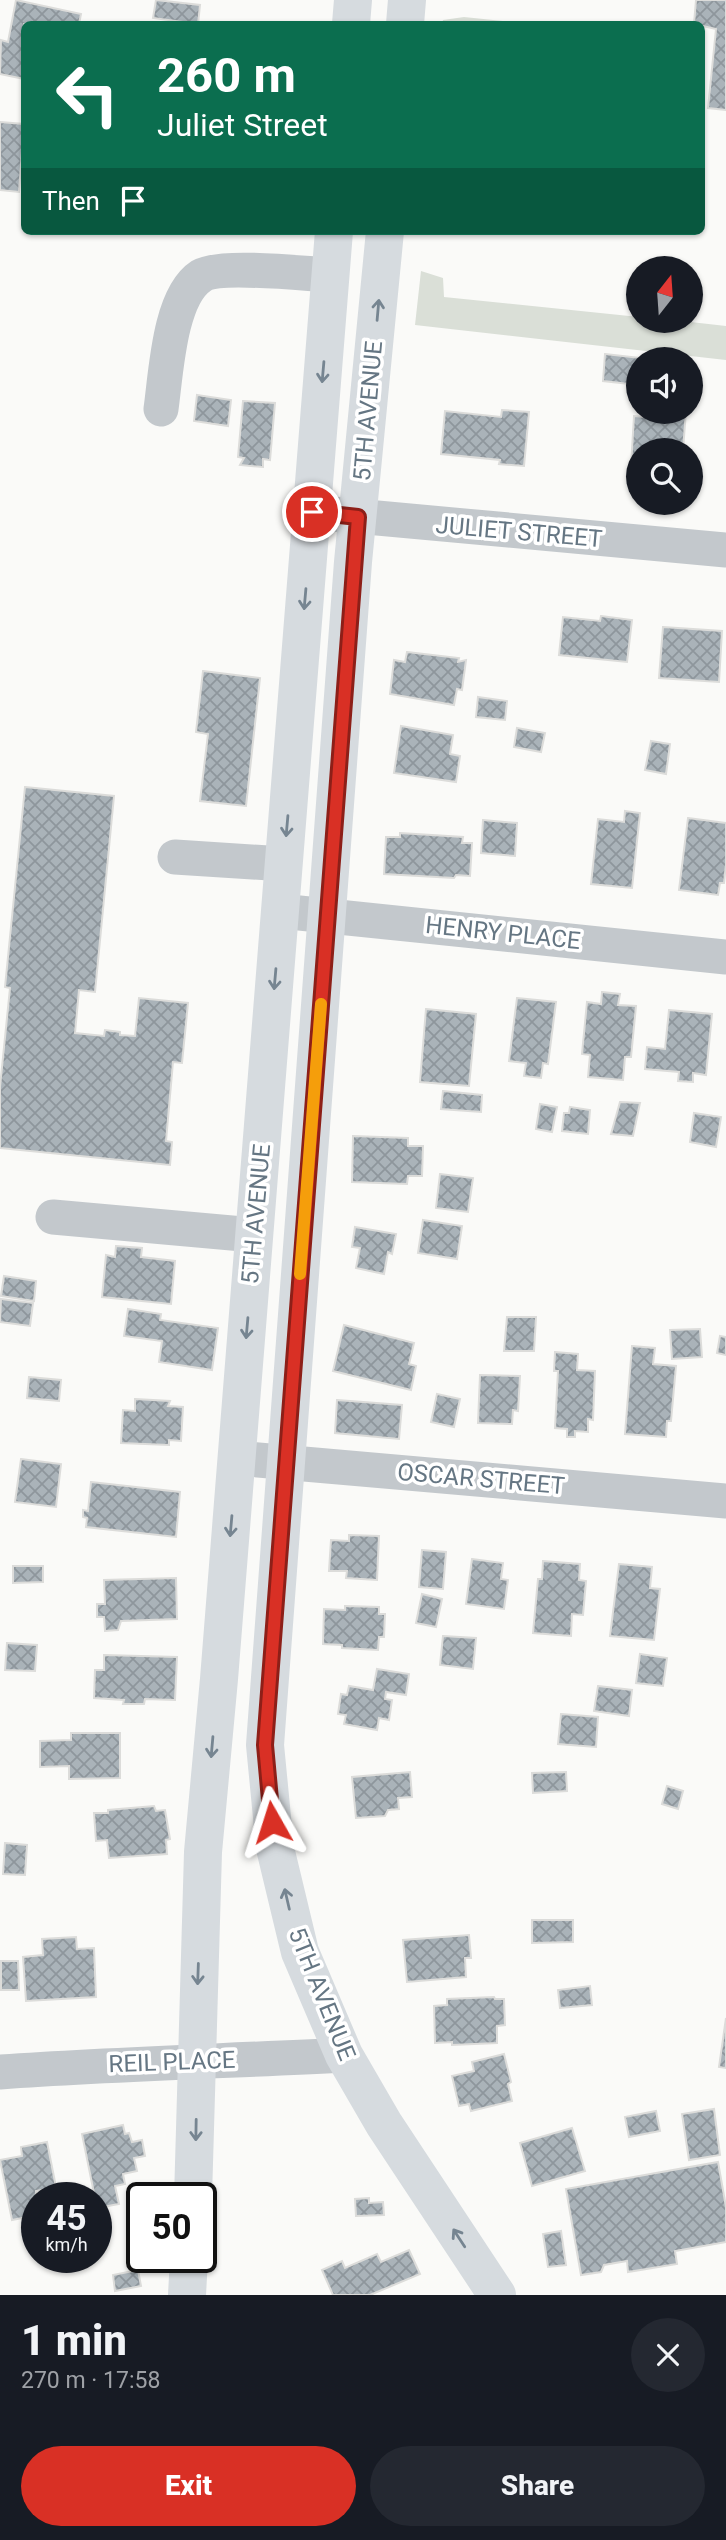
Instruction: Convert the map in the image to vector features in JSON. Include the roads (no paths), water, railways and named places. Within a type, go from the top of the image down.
[{"type":"main road","points":[[351,21],[352,0]]},
{"type":"main road","points":[[405,21],[407,0]]},
{"type":"main road","name":"5TH AVENUE","points":[[194,2182],[203,1852],[334,235]]},
{"type":"main road","name":"5TH AVENUE","points":[[385,235],[358,517],[265,1745],[275,1848],[300,1952],[344,2055],[384,2124],[497,2295]]},
{"type":"main road","points":[[187,2295],[189,2273]]},
{"type":"street","points":[[161,409],[175,319],[187,292],[202,275],[258,270],[331,275]]},
{"type":"street","name":"JULIET STREET","points":[[312,512],[726,550]]},
{"type":"street","points":[[175,858],[284,864]]},
{"type":"street","name":"HENRY PLACE","points":[[280,911],[726,957]]},
{"type":"street","points":[[53,1217],[254,1235]]},
{"type":"street","name":"OSCAR STREET","points":[[236,1458],[726,1501]]},
{"type":"street","name":"REIL PLACE","points":[[0,2072],[125,2063],[344,2055]]}]
